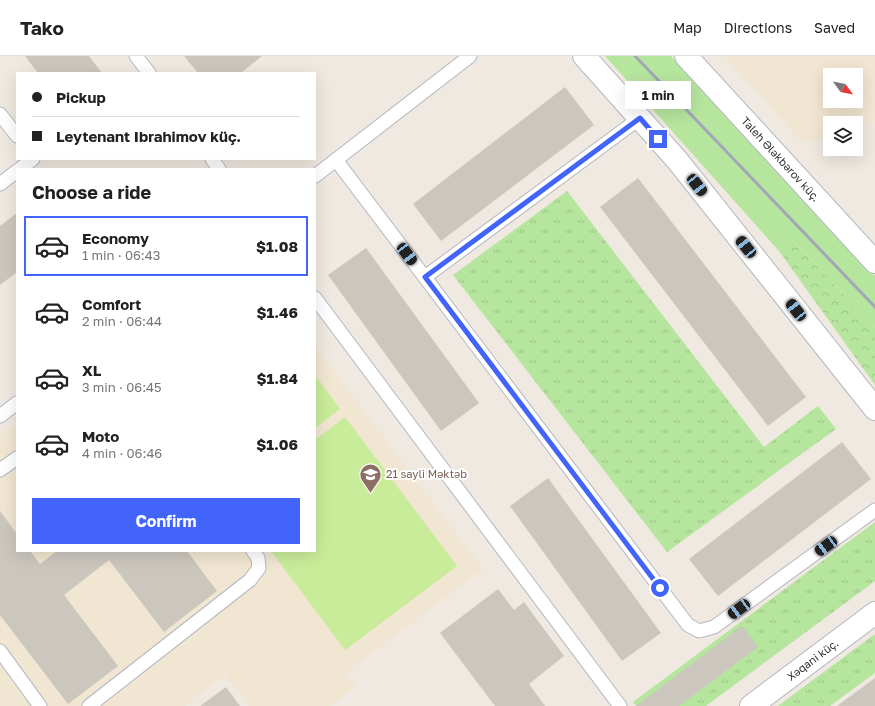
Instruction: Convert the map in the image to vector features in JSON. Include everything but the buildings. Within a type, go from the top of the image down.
[{"type":"street","points":[[584,56],[677,160],[875,409]]},
{"type":"street","name":"Taleh Ələkbərov küç.","points":[[686,56],[875,262]]},
{"type":"street","name":"Xəqani küç.","points":[[750,706],[875,614]]},
{"type":"lane","points":[[136,56],[148,72]]},
{"type":"lane","points":[[316,175],[470,56]]},
{"type":"lane","points":[[0,114],[16,135]]},
{"type":"lane","points":[[425,277],[640,118]]},
{"type":"lane","points":[[21,168],[33,160]]},
{"type":"lane","points":[[35,160],[41,168]]},
{"type":"lane","points":[[213,160],[219,168]]},
{"type":"lane","points":[[336,160],[688,625],[698,631],[714,627],[875,510]]},
{"type":"lane","points":[[0,184],[16,172]]},
{"type":"lane","points":[[316,299],[620,706]]},
{"type":"lane","points":[[0,416],[16,404]]},
{"type":"lane","points":[[0,470],[16,459]]},
{"type":"lane","points":[[89,706],[250,580],[259,568],[258,558],[254,552]]},
{"type":"lane","points":[[0,652],[40,706]]},
{"type":"shaded area","points":[[724,56],[875,56],[875,121],[863,125],[863,116],[823,116],[823,137],[803,143]]},
{"type":"shaded area","name":"21 sayli Məktəb","points":[[316,347],[483,569],[345,673],[356,687],[330,706],[249,706],[225,675],[184,706],[0,706],[0,436],[16,424],[16,552],[316,552]]},
{"type":"green space","points":[[605,56],[671,56],[875,276],[875,328],[793,240],[779,251]]},
{"type":"green space","points":[[567,191],[764,447],[818,406],[836,429],[667,552],[453,275]]},
{"type":"green space","points":[[792,239],[875,328],[875,385],[779,251]]},
{"type":"green space","points":[[316,376],[340,409],[316,427]]},
{"type":"green space","points":[[345,417],[457,566],[345,650],[272,552],[316,552],[316,439]]},
{"type":"green space","points":[[875,522],[875,581],[706,706],[636,706],[633,702]]},
{"type":"green space","points":[[875,634],[875,673],[830,706],[778,706]]},
{"type":"railway","points":[[635,56],[875,307]]},
{"type":"place","name":"21 sayli Məktəb","points":[[370,494]]},
{"type":"route","points":[[658,139],[640,118],[425,277],[660,588]]}]
